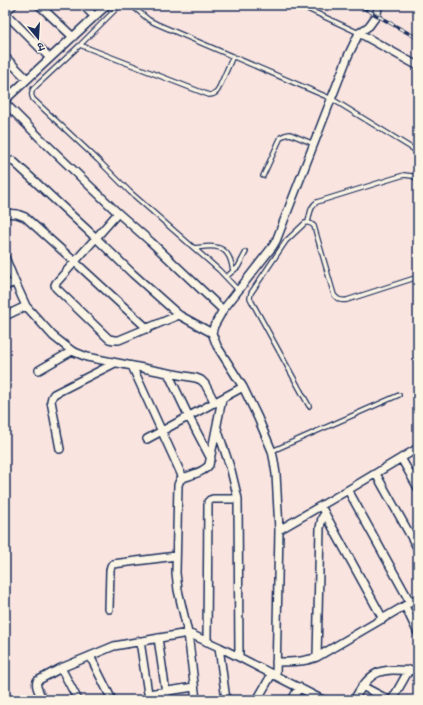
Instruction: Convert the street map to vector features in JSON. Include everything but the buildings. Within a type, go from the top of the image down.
[{"type":"street","points":[[13,5],[5,12],[50,58]]},
{"type":"street","points":[[39,5],[73,37]]},
{"type":"street","points":[[83,5],[95,16]]},
{"type":"street","points":[[107,5],[27,79],[5,102],[118,213],[223,310]]},
{"type":"street","points":[[258,700],[274,675],[276,662],[279,530],[276,474],[272,451],[258,418],[239,389],[212,333],[214,326],[223,310],[276,241],[348,56],[360,33],[369,26],[377,15],[378,5]]},
{"type":"street","points":[[360,33],[418,66]]},
{"type":"street","points":[[5,57],[27,79]]},
{"type":"street","points":[[13,162],[179,315],[212,333]]},
{"type":"street","points":[[6,213],[17,214],[25,217],[148,329]]},
{"type":"street","points":[[118,213],[56,283],[56,288],[109,339],[119,340],[179,315]]},
{"type":"street","points":[[5,259],[26,306],[53,336],[72,351],[87,357],[196,378],[205,384],[215,403]]},
{"type":"street","points":[[5,286],[15,282]]},
{"type":"street","points":[[5,316],[26,306]]},
{"type":"street","points":[[39,370],[72,351]]},
{"type":"street","points":[[60,449],[51,401],[52,396],[74,383],[115,363]]},
{"type":"street","points":[[132,366],[182,478]]},
{"type":"street","points":[[168,373],[211,459]]},
{"type":"street","points":[[147,439],[239,389]]},
{"type":"street","points":[[196,700],[188,633],[176,581],[178,485],[182,478],[207,468],[209,465],[222,399]]},
{"type":"street","points":[[217,428],[231,470],[238,499],[239,657]]},
{"type":"street","points":[[279,530],[323,510],[348,490],[418,448]]},
{"type":"street","points":[[401,458],[418,488]]},
{"type":"street","points":[[376,474],[418,549]]},
{"type":"street","points":[[348,490],[408,604],[418,633]]},
{"type":"street","points":[[207,642],[208,502],[214,498],[238,499]]},
{"type":"street","points":[[323,510],[383,619]]},
{"type":"street","points":[[317,657],[320,528],[323,510]]},
{"type":"street","points":[[109,609],[110,566],[113,564],[176,556]]},
{"type":"street","points":[[276,662],[303,661],[317,657],[418,598]]},
{"type":"street","points":[[43,700],[36,686],[37,681],[61,668],[114,646],[188,633],[219,647],[323,700]]},
{"type":"street","points":[[158,638],[167,700]]},
{"type":"street","points":[[140,641],[149,697],[166,691],[194,687]]},
{"type":"street","points":[[219,647],[226,700]]},
{"type":"street","points":[[90,656],[112,700]]},
{"type":"street","points":[[61,668],[78,700]]},
{"type":"street","points":[[354,700],[362,686],[378,672],[392,669],[418,671]]},
{"type":"street","points":[[392,700],[408,670]]},
{"type":"street","points":[[362,686],[389,700]]},
{"type":"street","points":[[292,700],[299,687]]},
{"type":"street","points":[[5,696],[6,700]]},
{"type":"lane","points":[[121,5],[33,89],[31,94],[33,99],[130,192],[226,277],[239,291]]},
{"type":"lane","points":[[131,5],[149,20],[332,98],[418,152]]},
{"type":"lane","points":[[299,5],[360,33]]},
{"type":"lane","points":[[80,45],[208,95],[212,95],[218,90],[233,56]]},
{"type":"lane","points":[[264,176],[281,138],[285,134],[290,134],[314,144]]},
{"type":"lane","points":[[309,406],[252,302],[250,298],[251,293],[286,241],[305,223],[308,222],[313,205],[317,202],[404,175],[412,176],[418,179]]},
{"type":"lane","points":[[308,222],[314,226],[334,295],[337,299],[341,301],[347,300],[418,277]]},
{"type":"lane","points":[[194,248],[211,246],[223,250],[230,258],[233,271]]},
{"type":"lane","points":[[226,277],[240,264],[246,252]]},
{"type":"lane","points":[[272,451],[399,395]]},
{"type":"railway","points":[[357,5],[418,38]]}]
